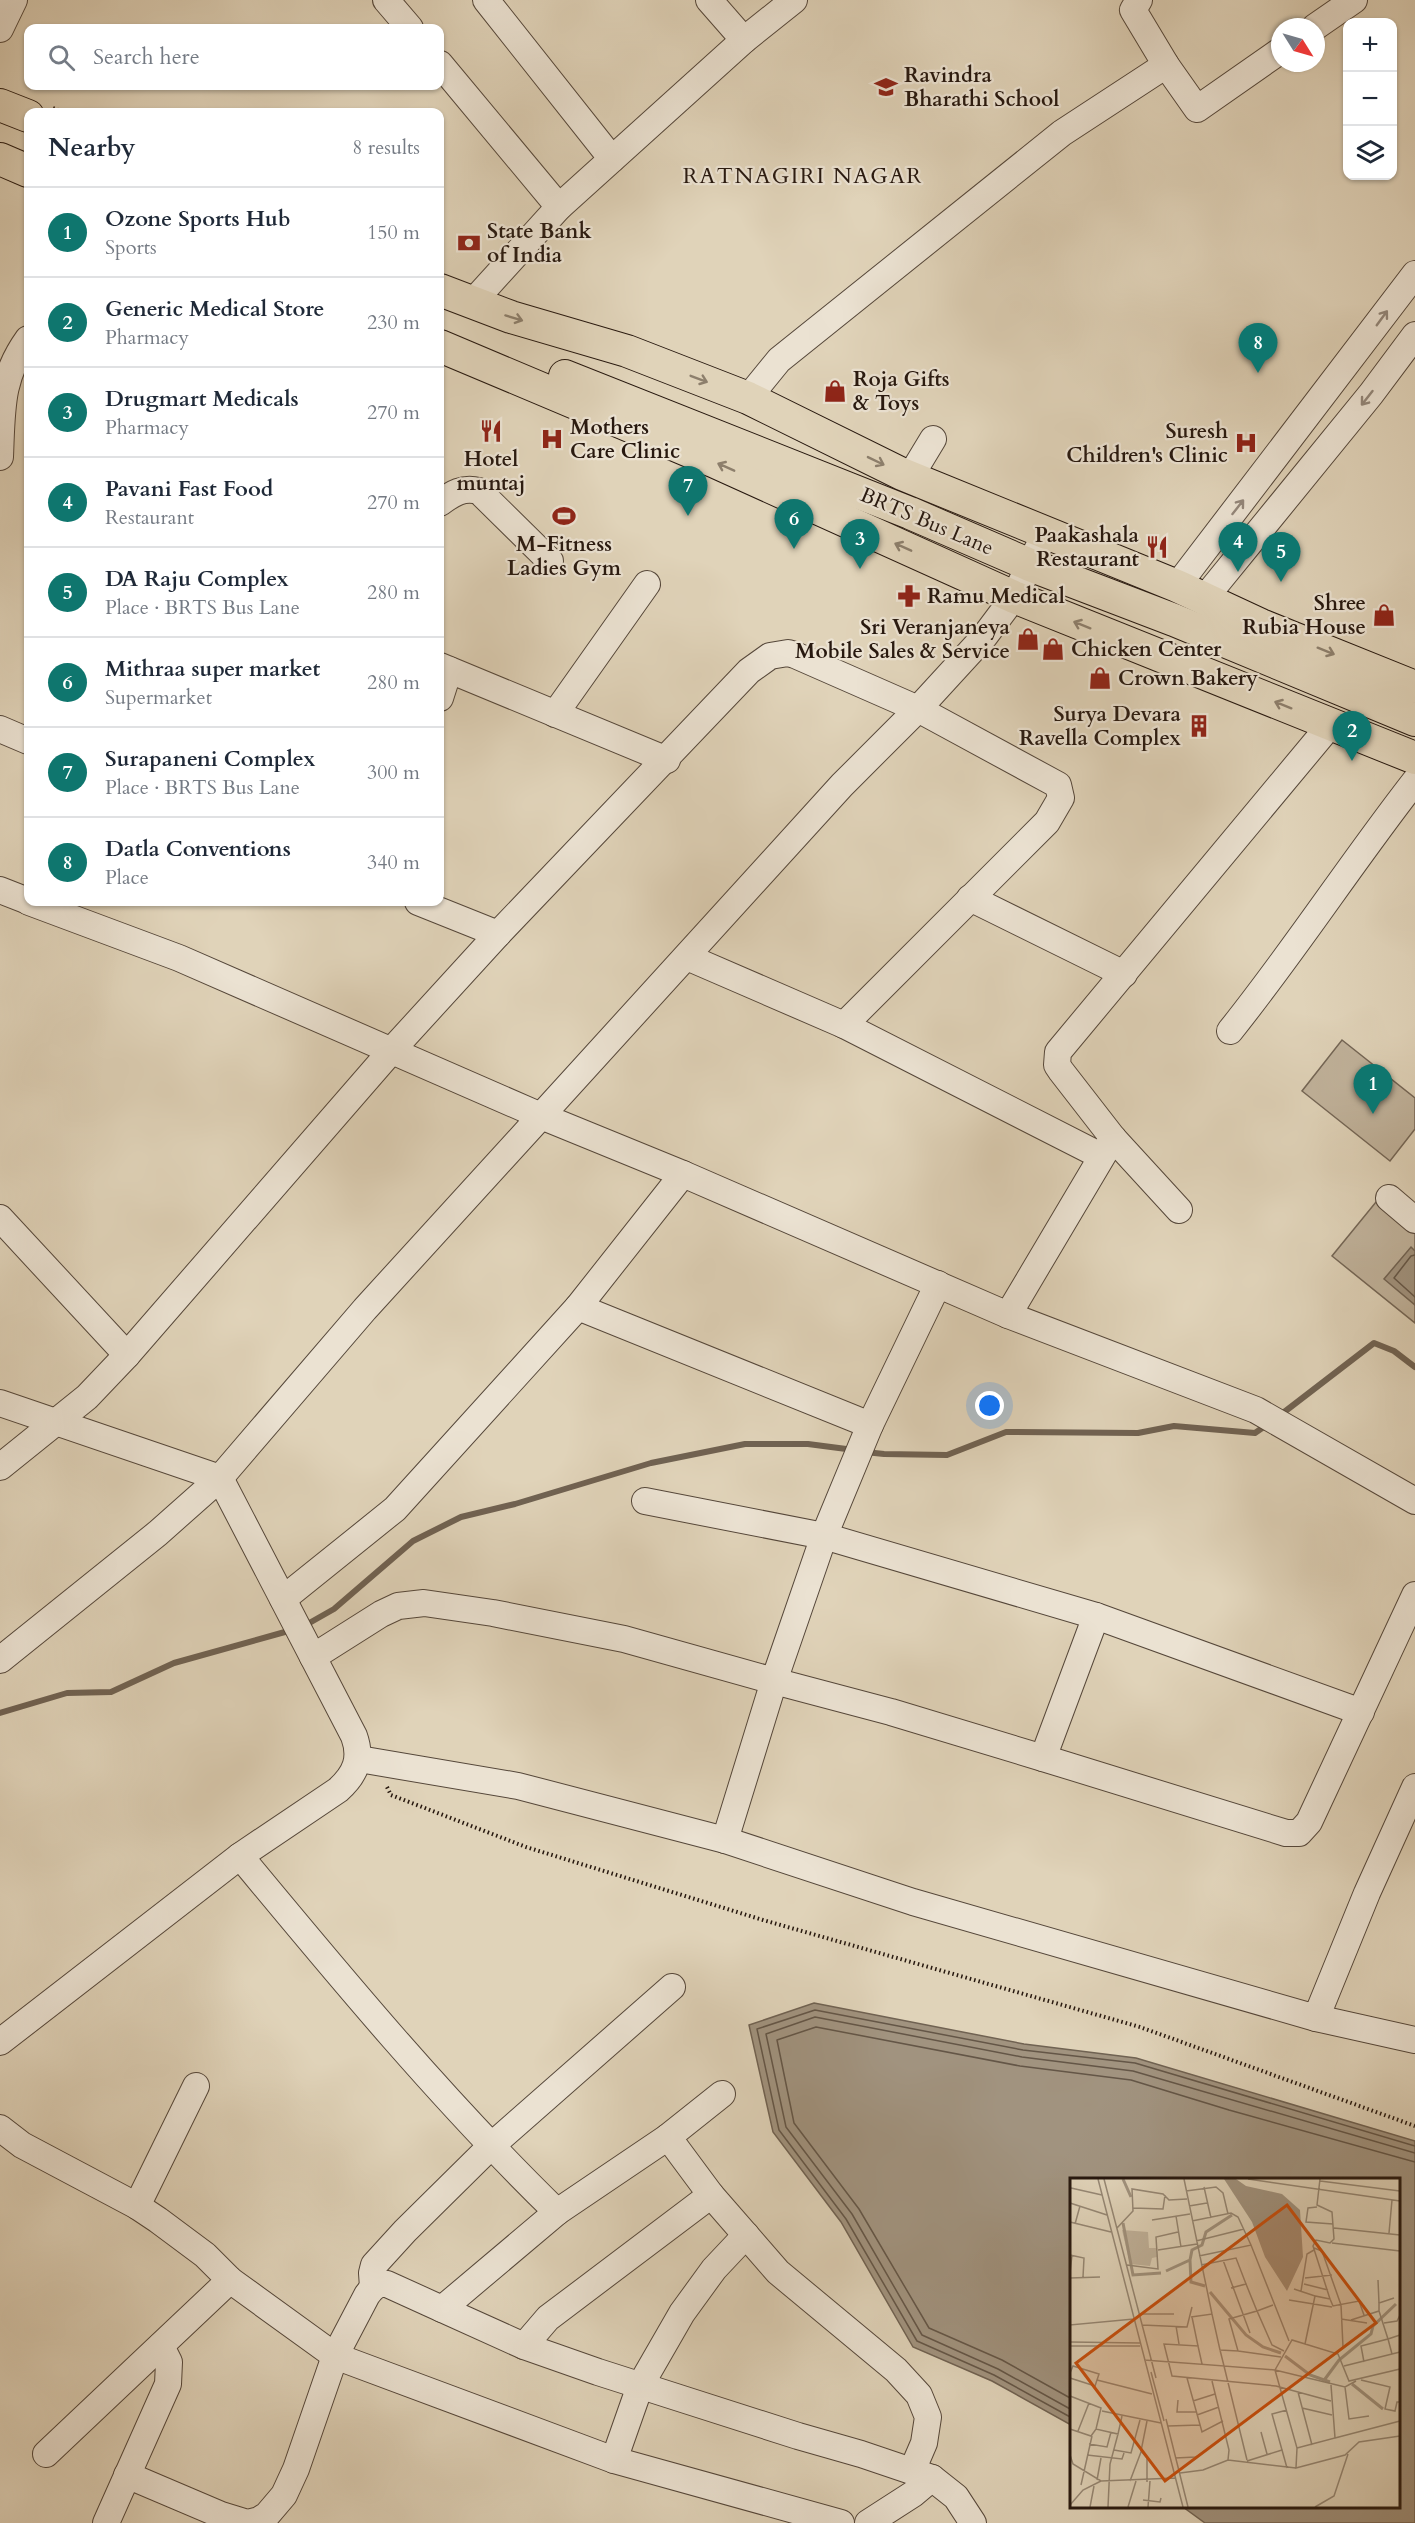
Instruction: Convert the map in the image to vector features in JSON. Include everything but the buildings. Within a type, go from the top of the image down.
[{"type":"main road","points":[[0,105],[24,114]]},
{"type":"main road","points":[[0,135],[24,146]]},
{"type":"main road","points":[[0,159],[24,169]]},
{"type":"main road","points":[[444,292],[471,304],[627,351],[748,398],[910,477],[1191,593],[1261,625],[1415,687]]},
{"type":"main road","name":"BRTS Bus Lane","points":[[444,326],[910,513],[1030,565],[1174,620],[1415,720]]},
{"type":"main road","points":[[444,348],[713,461],[1014,597],[1415,758]]},
{"type":"street","points":[[0,29],[14,0]]},
{"type":"street","points":[[386,0],[407,24]]},
{"type":"street","points":[[486,0],[612,159]]},
{"type":"street","points":[[710,0],[744,40]]},
{"type":"street","points":[[471,304],[559,207],[744,40],[794,0]]},
{"type":"street","points":[[1139,0],[1133,10],[1166,65],[1197,109],[1271,57]]},
{"type":"street","points":[[1325,20],[1354,0]]},
{"type":"street","points":[[748,398],[779,360],[1062,133],[1166,65]]},
{"type":"street","points":[[444,69],[559,207]]},
{"type":"street","points":[[1191,593],[1363,344],[1415,274]]},
{"type":"street","points":[[1191,593],[1393,365],[1415,335]]},
{"type":"street","points":[[1363,344],[1393,365]]},
{"type":"street","points":[[0,457],[2,396],[15,357],[24,345]]},
{"type":"street","points":[[910,477],[933,439]]},
{"type":"street","points":[[444,500],[458,490],[469,488],[479,491],[550,561]]},
{"type":"street","points":[[0,1660],[158,1533],[220,1478],[365,1309],[842,785],[918,709],[984,637],[1014,597],[1045,534]]},
{"type":"street","points":[[555,714],[647,584]]},
{"type":"street","points":[[0,1467],[87,1397],[127,1355],[392,1050],[498,934],[667,760],[749,671],[778,653],[788,653],[813,661],[918,709],[1050,779],[1058,785],[1060,791],[1061,798],[1047,822],[844,1024]]},
{"type":"street","points":[[444,668],[667,760]]},
{"type":"street","points":[[1107,1147],[1060,1071],[1056,1059],[1064,1044],[1331,724]]},
{"type":"street","points":[[0,729],[24,739]]},
{"type":"street","points":[[1230,1031],[1327,903],[1364,847],[1415,781]]},
{"type":"street","points":[[0,890],[24,899]]},
{"type":"street","points":[[970,898],[1124,974]]},
{"type":"street","points":[[42,906],[179,958],[541,1116],[683,1174],[1008,1315],[1260,1413],[1415,1501]]},
{"type":"street","points":[[428,906],[498,934]]},
{"type":"street","points":[[687,957],[844,1024],[1107,1147],[1179,1210]]},
{"type":"street","points":[[1008,1315],[1107,1147]]},
{"type":"street","points":[[285,1603],[395,1509],[578,1307],[683,1174]]},
{"type":"street","points":[[1389,1198],[1415,1220]]},
{"type":"street","points":[[0,1218],[127,1355]]},
{"type":"street","points":[[725,1840],[774,1681],[824,1536],[868,1431],[938,1284]]},
{"type":"street","points":[[578,1307],[868,1431]]},
{"type":"street","points":[[0,1403],[220,1478],[365,1760]]},
{"type":"street","points":[[645,1501],[824,1536],[1096,1616],[1360,1712]]},
{"type":"street","points":[[310,1650],[398,1606],[424,1603],[493,1613],[624,1639],[891,1712],[1294,1834],[1303,1830],[1309,1822],[1415,1595]]},
{"type":"street","points":[[1043,1758],[1096,1616]]},
{"type":"street","points":[[365,1760],[518,1786],[725,1840],[924,1905],[1316,2018],[1415,2040]]},
{"type":"street","points":[[0,2042],[240,1856],[338,1790],[365,1760]]},
{"type":"street","points":[[1316,2018],[1367,1893],[1415,1787]]},
{"type":"street","points":[[240,1856],[490,2147],[557,2212]]},
{"type":"street","points":[[373,2287],[372,2273],[380,2258],[490,2147],[672,1987]]},
{"type":"street","points":[[137,2206],[196,2086]]},
{"type":"street","points":[[442,2309],[557,2212],[668,2137],[723,2094]]},
{"type":"street","points":[[0,2128],[22,2145],[137,2206],[176,2232],[230,2280],[335,2356],[498,2419],[614,2460],[842,2523]]},
{"type":"street","points":[[668,2137],[711,2195],[778,2272],[896,2370],[918,2395],[928,2417],[922,2475],[913,2494],[868,2523]]},
{"type":"street","points":[[524,2346],[548,2318],[711,2195]]},
{"type":"street","points":[[614,2460],[640,2386],[682,2313],[714,2270],[746,2235]]},
{"type":"street","points":[[46,2454],[230,2280]]},
{"type":"street","points":[[127,2475],[221,2515],[247,2523],[259,2520],[276,2506],[296,2469],[335,2356],[367,2295],[373,2287],[380,2284],[395,2286],[524,2346],[640,2386],[922,2475],[956,2497],[973,2523]]},
{"type":"street","points":[[106,2523],[168,2384],[169,2362],[161,2346]]},
{"type":"path","points":[[365,1760],[391,1795],[526,1847],[763,1920],[1140,2027],[1415,2126]]},
{"type":"shaded area","points":[[1342,1040],[1415,1098],[1415,1129],[1390,1161],[1302,1091]]},
{"type":"shaded area","points":[[1376,1202],[1415,1234],[1415,1323],[1332,1256]]},
{"type":"water","points":[[1411,1247],[1415,1251],[1415,1305],[1384,1279]]},
{"type":"water","points":[[814,2003],[1024,2044],[1136,2058],[1415,2141],[1415,2523],[1205,2523],[1184,2508],[1400,2508],[1400,2178],[1070,2178],[1070,2424],[992,2381],[913,2347],[841,2222],[773,2132],[749,2025]]},
{"type":"waterway","points":[[1279,1416],[1374,1343],[1394,1351],[1415,1367]]},
{"type":"waterway","points":[[865,1452],[947,1455],[1006,1432],[1138,1433],[1174,1426],[1255,1433],[1268,1424]]},
{"type":"waterway","points":[[304,1626],[334,1609],[413,1541],[461,1517],[515,1504],[651,1463],[745,1444],[808,1444],[854,1450]]},
{"type":"waterway","points":[[0,1713],[67,1693],[111,1692],[174,1663],[292,1630]]},
{"type":"place","name":"Ravindra Bharathi School","points":[[886,87]]},
{"type":"place","name":"State Bank of India","points":[[469,243]]},
{"type":"place","name":"Datla Conventions","points":[[1258,373]]},
{"type":"place","name":"Roja Gifts & Toys","points":[[835,391]]},
{"type":"place","name":"Hotel muntaj","points":[[491,431]]},
{"type":"place","name":"Mothers Care Clinic","points":[[552,439]]},
{"type":"place","name":"Suresh Children's Clinic","points":[[1246,443]]},
{"type":"place","name":"M-Fitness Ladies Gym","points":[[564,516]]},
{"type":"place","name":"Surapaneni Complex","points":[[688,516]]},
{"type":"place","name":"Paakashala Restaurant","points":[[1157,547]]},
{"type":"place","name":"Mithraa super market","points":[[794,549]]},
{"type":"place","name":"Drugmart Medicals","points":[[860,569]]},
{"type":"place","name":"Pavani Fast Food","points":[[1238,572]]},
{"type":"place","name":"DA Raju Complex","points":[[1281,582]]},
{"type":"place","name":"Ramu Medical","points":[[909,596]]},
{"type":"place","name":"Shree Rubia House","points":[[1384,615]]},
{"type":"place","name":"Sri Veranjaneya Mobile Sales & Service","points":[[1028,639]]},
{"type":"place","name":"Chicken Center","points":[[1053,649]]},
{"type":"place","name":"Crown Bakery","points":[[1100,678]]},
{"type":"place","name":"Surya Devara Ravella Complex","points":[[1199,726]]},
{"type":"place","name":"Generic Medical Store","points":[[1352,761]]},
{"type":"place","name":"Ozone Sports Hub","points":[[1373,1114]]},
{"type":"district","name":"RATNAGIRI NAGAR","points":[[803,175]]}]
